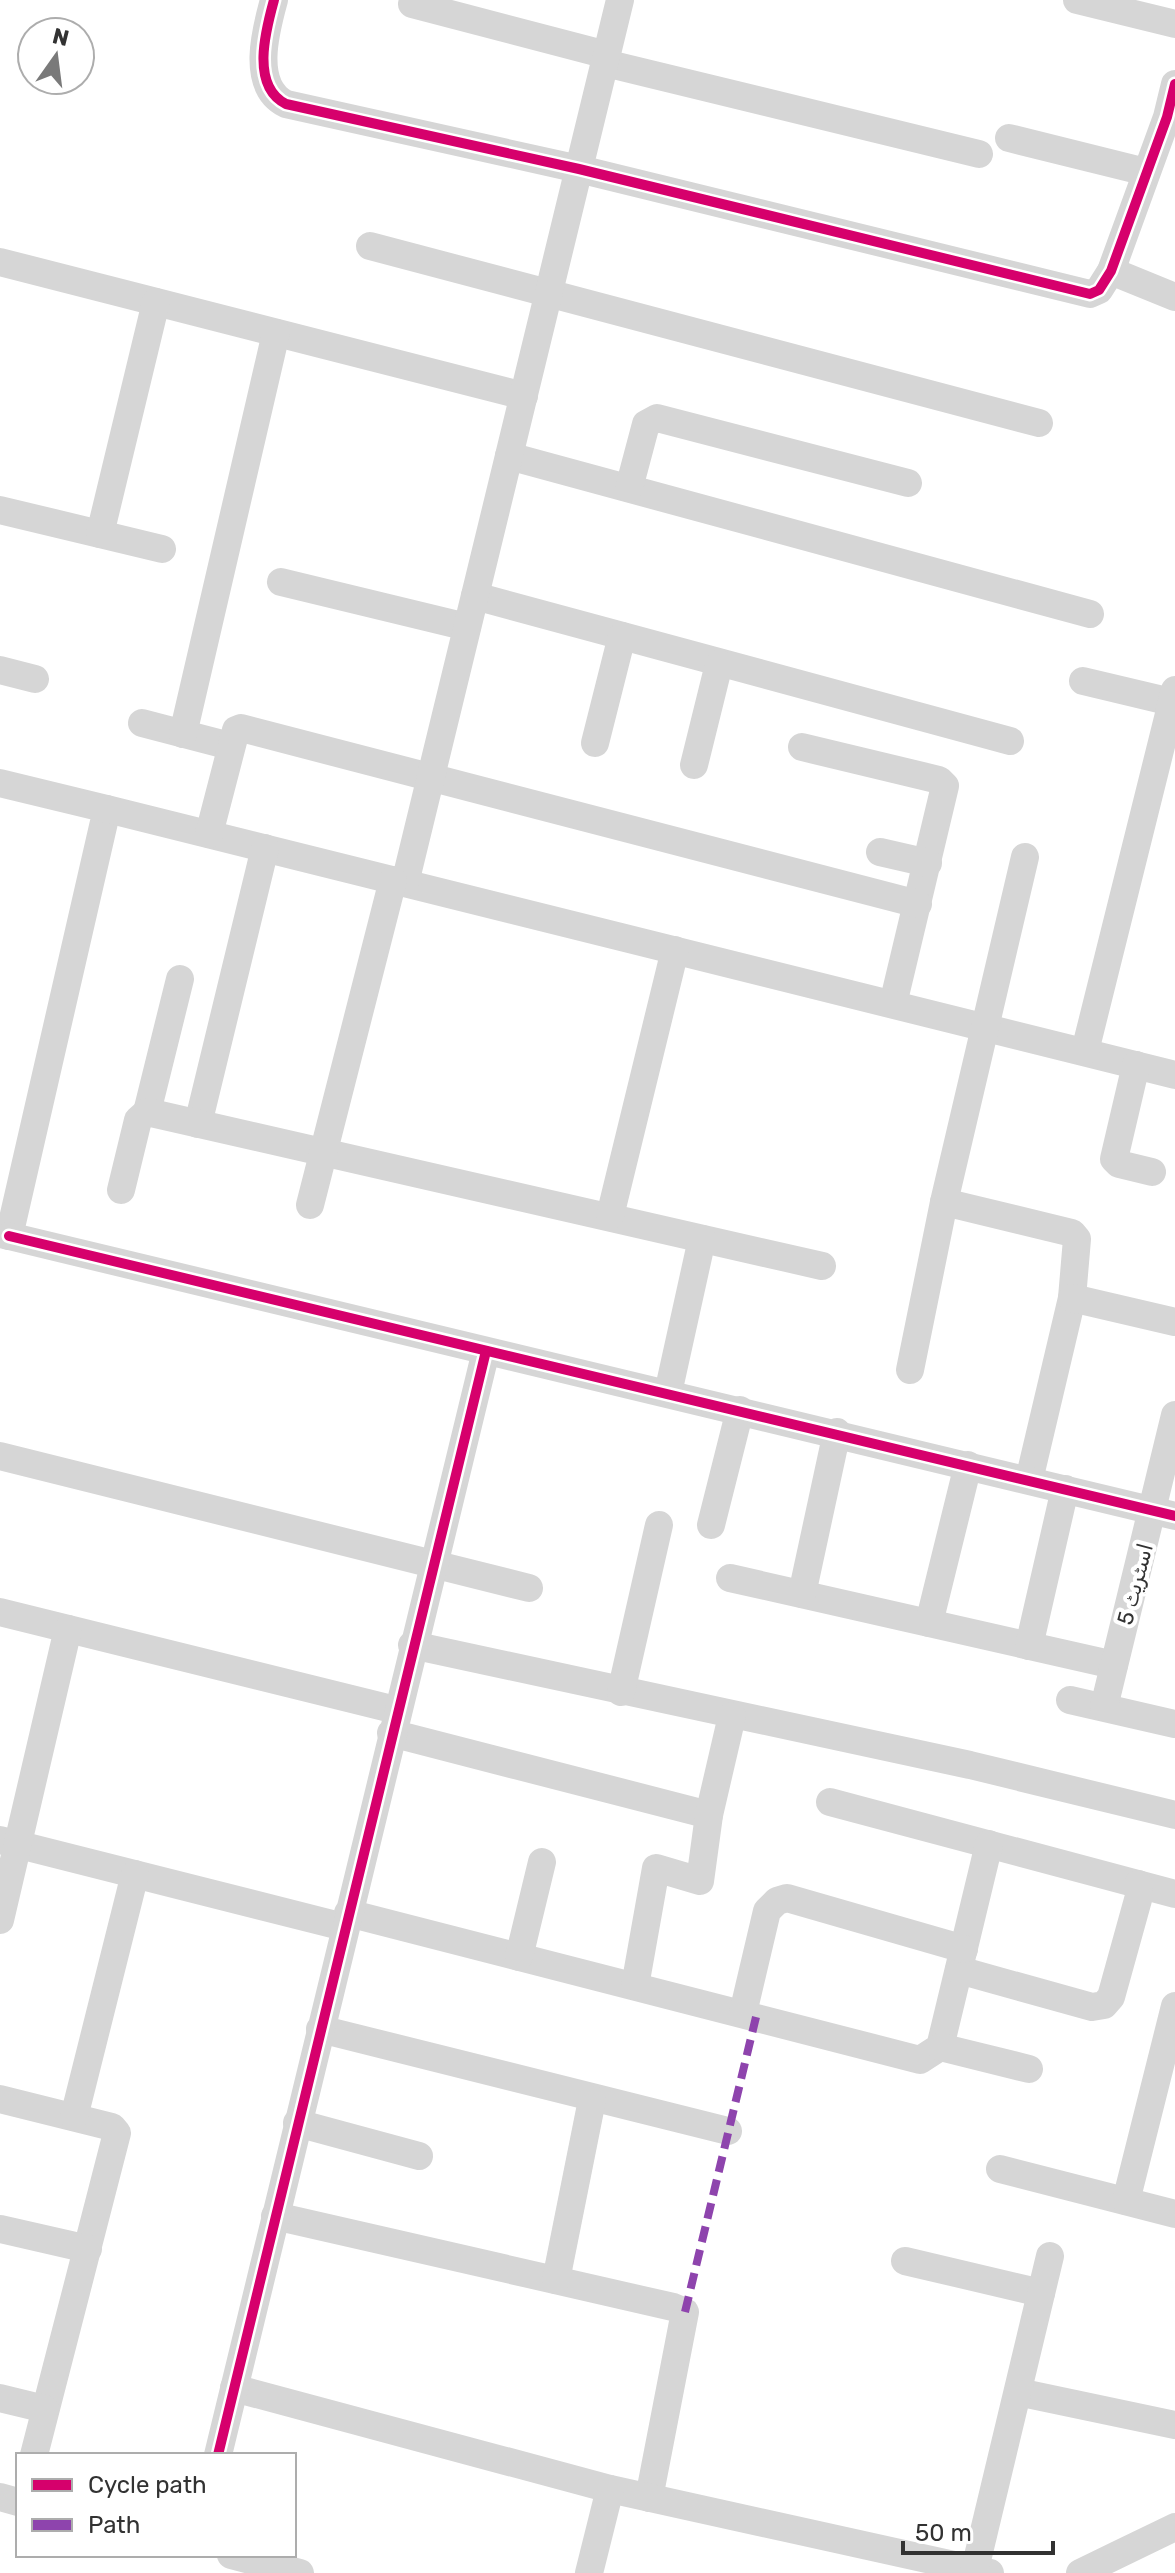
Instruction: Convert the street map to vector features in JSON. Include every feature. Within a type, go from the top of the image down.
[{"type":"street","points":[[274,0],[262,57],[281,101],[579,169],[1090,294],[1099,290],[1111,271],[1175,84]]},
{"type":"street","points":[[310,1205],[431,775],[620,0]]},
{"type":"street","points":[[1077,0],[1175,24]]},
{"type":"street","points":[[412,4],[606,59],[979,154]]},
{"type":"street","points":[[1009,138],[1146,172]]},
{"type":"street","points":[[370,246],[1039,423]]},
{"type":"street","points":[[0,262],[524,396]]},
{"type":"street","points":[[1111,271],[1175,297]]},
{"type":"street","points":[[100,534],[156,302]]},
{"type":"street","points":[[183,734],[276,333]]},
{"type":"street","points":[[629,488],[646,424],[657,418],[908,483]]},
{"type":"street","points":[[509,456],[1090,614]]},
{"type":"street","points":[[0,510],[162,549]]},
{"type":"street","points":[[281,582],[467,627]]},
{"type":"street","points":[[475,596],[1010,741]]},
{"type":"street","points":[[595,743],[622,636]]},
{"type":"street","points":[[694,765],[719,664]]},
{"type":"street","points":[[0,670],[35,679]]},
{"type":"street","points":[[1083,681],[1174,698],[1085,1051]]},
{"type":"street","points":[[142,723],[230,746]]},
{"type":"street","points":[[209,834],[230,746],[236,730],[241,728],[918,904]]},
{"type":"street","points":[[802,747],[939,780],[945,794],[893,1004]]},
{"type":"street","points":[[0,783],[1175,1075]]},
{"type":"street","points":[[107,809],[4,1235],[837,1432],[1164,1513]]},
{"type":"street","points":[[198,1124],[265,848]]},
{"type":"street","points":[[880,852],[928,863]]},
{"type":"street","points":[[910,1370],[944,1202],[1025,857]]},
{"type":"street","points":[[610,1216],[675,950]]},
{"type":"street","points":[[121,1190],[138,1120],[147,1112],[180,979]]},
{"type":"street","points":[[1136,1065],[1114,1159],[1119,1164],[1152,1172]]},
{"type":"street","points":[[147,1112],[822,1266]]},
{"type":"street","points":[[944,1202],[1072,1233],[1079,1250],[1072,1298],[1029,1480]]},
{"type":"street","points":[[668,1393],[702,1239]]},
{"type":"street","points":[[1072,1298],[1175,1322]]},
{"type":"street","points":[[218,2453],[412,1645],[486,1351]]},
{"type":"street","points":[[711,1525],[740,1410]]},
{"type":"street","name":"اسٹریٹ 5","points":[[1104,1707],[1114,1665],[1164,1513],[1175,1415]]},
{"type":"street","points":[[802,1594],[837,1432]]},
{"type":"street","points":[[0,1456],[529,1588]]},
{"type":"street","points":[[929,1623],[968,1465]]},
{"type":"street","points":[[1029,1646],[1065,1489]]},
{"type":"street","points":[[621,1692],[659,1525]]},
{"type":"street","points":[[730,1578],[1114,1665]]},
{"type":"street","points":[[0,1612],[394,1722],[709,1815]]},
{"type":"street","points":[[0,1920],[9,1842],[68,1629]]},
{"type":"street","points":[[412,1645],[970,1765],[1175,1815]]},
{"type":"street","points":[[1070,1700],[1175,1724]]},
{"type":"street","points":[[635,1986],[656,1868],[700,1881],[709,1815],[732,1716]]},
{"type":"street","points":[[830,1802],[1134,1880],[1138,1884],[1175,1894]]},
{"type":"street","points":[[9,1842],[135,1874],[519,1957],[920,2060],[940,2047],[989,1844]]},
{"type":"street","points":[[519,1957],[542,1862]]},
{"type":"street","points":[[74,2117],[135,1874]]},
{"type":"street","points":[[743,2013],[767,1911],[777,1901],[787,1898],[1092,2007],[1104,2005],[1111,1997],[1139,1896],[1138,1884]]},
{"type":"street","points":[[1126,2201],[1175,2006]]},
{"type":"street","points":[[320,2029],[592,2100],[728,2131]]},
{"type":"street","points":[[940,2047],[1029,2069]]},
{"type":"street","points":[[0,2099],[112,2127],[117,2133],[34,2453]]},
{"type":"street","points":[[556,2280],[592,2100]]},
{"type":"street","points":[[297,2123],[419,2156]]},
{"type":"street","points":[[1000,2169],[1175,2214]]},
{"type":"street","points":[[275,2216],[685,2312],[649,2498]]},
{"type":"street","points":[[0,2229],[88,2249]]},
{"type":"street","points":[[234,2388],[610,2489],[979,2572],[1050,2256]]},
{"type":"street","points":[[905,2261],[1041,2293]]},
{"type":"street","points":[[1018,2392],[1175,2425]]},
{"type":"street","points":[[0,2398],[45,2409]]},
{"type":"street","points":[[589,2573],[610,2489]]},
{"type":"street","points":[[1080,2573],[1175,2527]]},
{"type":"street","points":[[239,2557],[300,2573]]},
{"type":"marked path","points":[[685,2312],[756,2017]]},
{"type":"cycle path","points":[[274,0],[267,26],[264,71],[275,96],[286,104],[579,169],[1090,294],[1099,290],[1111,271],[1167,117],[1175,84]]},
{"type":"cycle path","points":[[9,1236],[1175,1516]]},
{"type":"cycle path","points":[[218,2453],[486,1351]]}]
